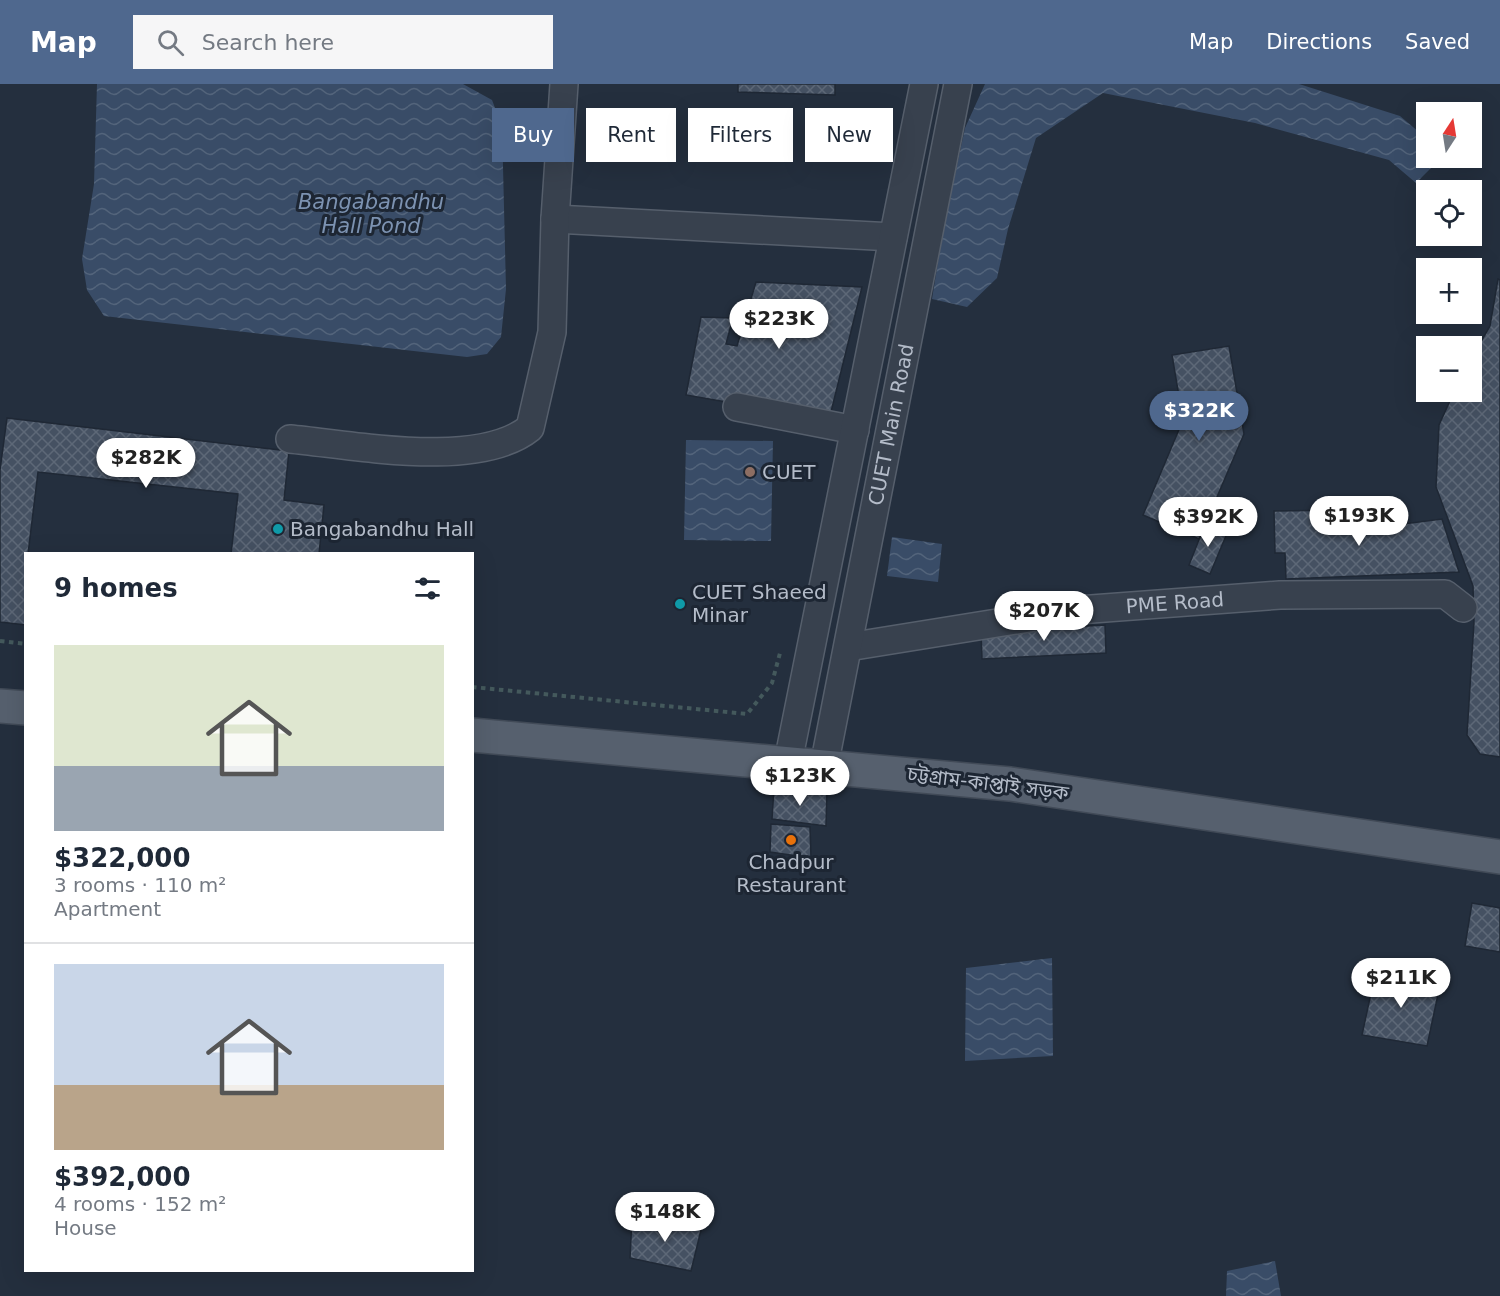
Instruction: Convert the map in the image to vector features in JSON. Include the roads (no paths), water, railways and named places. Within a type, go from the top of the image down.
[{"type":"main road","points":[[0,706],[24,708]]},
{"type":"main road","name":"চট্টগ্রাম-কাপ্তাই সড়ক","points":[[474,735],[1010,784],[1500,856]]},
{"type":"lane","points":[[290,439],[423,451],[484,449],[518,438],[530,428],[552,332],[555,229],[564,84]]},
{"type":"lane","name":"CUET Main Road","points":[[788,762],[924,84]]},
{"type":"lane","name":"CUET Main Road","points":[[824,766],[958,84]]},
{"type":"lane","points":[[555,229],[893,237]]},
{"type":"lane","points":[[737,407],[855,430]]},
{"type":"lane","name":"PME Road","points":[[848,647],[1078,610],[1280,595],[1444,594],[1463,608]]},
{"type":"water","name":"Bangabandhu Hall Pond","points":[[97,84],[463,84],[492,100],[495,108],[492,108],[492,162],[503,162],[506,289],[501,337],[487,354],[467,357],[104,316],[87,290],[82,259],[94,184]]},
{"type":"water","points":[[985,84],[1299,84],[1400,116],[1416,130],[1416,168],[1431,168],[1419,180],[1416,180],[1416,183],[1389,160],[1255,123],[1103,93],[1036,138],[1008,229],[997,278],[967,307],[932,299],[943,231],[965,128]]},
{"type":"water","points":[[686,440],[773,441],[771,541],[684,540]]},
{"type":"water","points":[[892,537],[942,544],[938,582],[887,576]]},
{"type":"water","points":[[1052,958],[1053,1056],[965,1061],[966,968]]},
{"type":"water","points":[[1275,1261],[1281,1296],[1226,1296],[1227,1271]]},
{"type":"place","name":"CUET","points":[[750,472]]},
{"type":"place","name":"Bangabandhu Hall","points":[[278,529]]},
{"type":"place","name":"CUET Shaeed Minar","points":[[680,604]]},
{"type":"place","name":"Chadpur Restaurant","points":[[791,840]]}]
